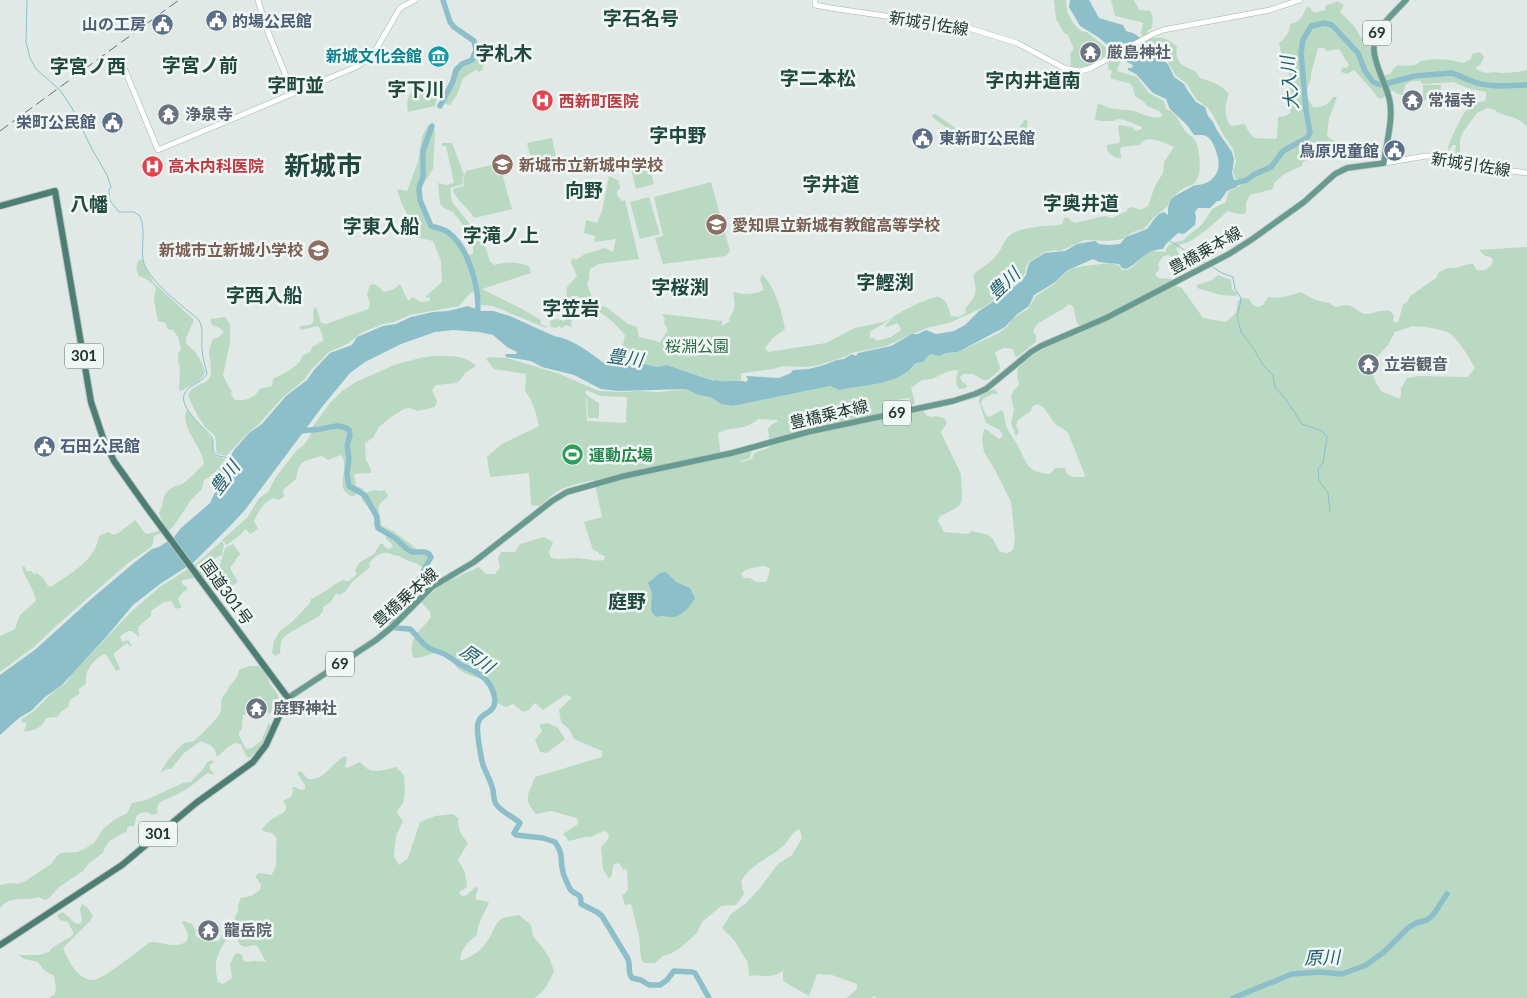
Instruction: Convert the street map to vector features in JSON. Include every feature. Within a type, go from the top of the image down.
[{"type":"highway","name":"国道301号","points":[[0,206],[55,190],[94,411],[104,441],[114,461],[148,509],[288,698]]},
{"type":"highway","name":"301","points":[[0,946],[122,865],[196,803],[253,762],[266,745],[284,703],[288,698]]},
{"type":"main road","points":[[258,0],[266,27],[293,93]]},
{"type":"main road","points":[[122,63],[158,150],[348,71],[365,61],[375,51],[400,8],[415,0]]},
{"type":"main road","name":"新城引佐線","points":[[815,0],[815,4],[831,8],[969,28],[1017,43],[1064,68],[1081,71],[1100,64],[1153,34],[1178,26],[1270,10],[1300,0]]},
{"type":"main road","name":"69","points":[[1384,162],[1391,111],[1388,94],[1374,49],[1375,38],[1381,28],[1406,0]]},
{"type":"main road","name":"新城引佐線","points":[[1384,162],[1437,156],[1490,168],[1527,173]]},
{"type":"main road","name":"豊橋乗本線","points":[[288,698],[376,640],[432,587],[474,562],[554,499],[567,492],[624,476],[732,453],[808,432],[953,401],[975,394],[994,384],[1020,361],[1041,346],[1106,318],[1229,254],[1304,202],[1335,174],[1347,168],[1384,162]]},
{"type":"green space","name":"桜淵公園","points":[[1054,0],[1066,0],[1067,11],[1073,23],[1081,31],[1087,32],[1109,50],[1117,52],[1122,57],[1117,71],[1137,77],[1149,93],[1164,101],[1166,109],[1176,116],[1196,143],[1199,151],[1200,166],[1196,181],[1172,197],[1167,207],[1154,217],[1144,229],[1133,232],[1123,239],[1109,241],[1085,240],[1060,251],[1045,252],[1030,261],[1020,280],[1002,295],[982,308],[949,323],[926,328],[886,346],[851,353],[819,365],[806,367],[783,366],[741,373],[741,380],[715,381],[667,365],[657,367],[635,360],[636,352],[622,350],[625,335],[612,321],[577,296],[573,296],[571,305],[576,313],[571,322],[572,327],[566,325],[562,328],[558,326],[556,328],[551,327],[550,321],[557,319],[565,321],[564,308],[568,307],[566,300],[567,287],[577,276],[571,263],[572,258],[576,260],[585,254],[605,248],[613,252],[616,239],[594,242],[595,236],[584,233],[586,220],[597,223],[602,211],[609,176],[619,181],[620,189],[617,191],[617,195],[622,201],[625,200],[639,259],[599,264],[590,269],[587,283],[596,305],[606,307],[628,324],[637,327],[639,337],[660,342],[668,330],[662,314],[722,321],[722,326],[730,321],[729,318],[733,312],[733,292],[748,294],[764,290],[760,279],[762,274],[767,280],[780,307],[785,329],[773,338],[765,348],[768,352],[826,343],[855,328],[889,319],[870,332],[870,338],[874,338],[877,341],[891,337],[901,330],[897,323],[888,327],[885,326],[893,317],[936,297],[944,300],[951,316],[959,317],[966,313],[965,309],[975,294],[973,276],[996,256],[1007,238],[1017,231],[1062,224],[1064,218],[1067,217],[1074,223],[1105,216],[1112,218],[1127,211],[1128,208],[1132,207],[1140,210],[1148,206],[1155,186],[1163,173],[1164,162],[1174,147],[1160,141],[1148,139],[1139,145],[1122,147],[1120,149],[1121,158],[1116,158],[1108,152],[1107,145],[1119,143],[1119,125],[1132,127],[1136,131],[1142,129],[1142,127],[1125,120],[1101,121],[1094,119],[1098,104],[1112,109],[1134,111],[1153,117],[1161,117],[1162,114],[1147,106],[1137,97],[1129,83],[1110,77],[1112,71],[1108,69],[1109,62],[1106,58],[1102,57],[1088,67],[1071,66],[1070,54],[1074,49],[1068,35],[1064,33],[1056,19]]},
{"type":"green space","points":[[1111,0],[1134,0],[1139,10],[1150,11],[1153,18],[1152,28],[1147,31],[1150,39],[1162,38],[1171,42],[1177,47],[1177,57],[1181,64],[1196,72],[1200,78],[1223,88],[1229,94],[1226,102],[1228,122],[1231,126],[1245,124],[1250,134],[1256,138],[1275,139],[1277,137],[1278,117],[1290,113],[1288,64],[1282,57],[1279,43],[1287,35],[1290,24],[1298,21],[1306,8],[1309,7],[1314,13],[1325,10],[1326,5],[1337,1],[1344,5],[1340,12],[1355,27],[1371,49],[1379,76],[1390,74],[1398,65],[1415,65],[1421,61],[1433,59],[1463,63],[1471,59],[1472,54],[1480,52],[1484,57],[1480,65],[1476,67],[1477,70],[1486,73],[1502,73],[1527,70],[1527,127],[1517,119],[1487,108],[1477,113],[1463,132],[1460,140],[1460,152],[1464,155],[1461,157],[1455,153],[1456,145],[1453,145],[1449,151],[1449,144],[1467,109],[1473,104],[1485,101],[1486,92],[1470,89],[1453,82],[1423,84],[1420,81],[1412,81],[1406,84],[1402,95],[1391,91],[1382,99],[1378,98],[1354,70],[1347,74],[1341,72],[1342,67],[1346,68],[1349,65],[1339,49],[1327,51],[1324,48],[1318,48],[1306,95],[1313,107],[1325,105],[1333,97],[1337,97],[1329,119],[1327,135],[1335,141],[1335,145],[1318,157],[1313,157],[1303,162],[1302,166],[1284,174],[1274,183],[1273,189],[1250,195],[1246,203],[1245,214],[1228,211],[1198,236],[1181,244],[1176,249],[1182,259],[1168,255],[1162,257],[1158,265],[1159,270],[1155,274],[1158,278],[1171,279],[1176,286],[1182,288],[1203,318],[1226,322],[1236,313],[1238,301],[1242,298],[1249,299],[1253,305],[1258,307],[1263,305],[1268,297],[1288,296],[1300,292],[1335,307],[1351,306],[1364,314],[1390,311],[1394,315],[1393,321],[1398,323],[1403,304],[1407,302],[1410,296],[1436,278],[1439,272],[1448,268],[1470,264],[1473,264],[1477,270],[1485,270],[1491,266],[1493,260],[1479,250],[1527,247],[1527,998],[877,998],[873,996],[872,998],[847,998],[857,989],[857,984],[832,975],[817,974],[809,996],[783,981],[783,971],[770,976],[749,976],[748,963],[734,940],[722,928],[731,914],[745,904],[778,864],[792,855],[802,838],[800,829],[778,851],[749,871],[741,882],[744,894],[736,905],[721,906],[702,922],[696,934],[680,948],[663,956],[655,963],[644,963],[641,959],[639,936],[631,904],[625,905],[622,896],[628,890],[627,870],[623,869],[619,863],[613,865],[612,875],[609,879],[603,869],[601,847],[609,838],[608,833],[604,831],[591,837],[569,841],[563,834],[578,824],[577,818],[551,811],[536,814],[529,804],[528,796],[535,777],[602,757],[602,751],[574,739],[569,729],[561,722],[559,710],[572,697],[565,695],[543,710],[535,703],[529,710],[523,712],[513,704],[506,707],[497,702],[483,680],[460,670],[452,658],[436,653],[413,658],[412,644],[414,639],[431,617],[430,612],[421,602],[442,584],[479,567],[486,574],[495,574],[500,568],[498,558],[501,552],[515,552],[520,544],[544,537],[553,542],[549,552],[551,558],[604,560],[605,556],[593,550],[584,522],[602,517],[594,480],[559,490],[539,506],[535,506],[531,505],[529,473],[490,477],[487,457],[502,444],[539,426],[532,403],[525,391],[526,374],[494,369],[486,359],[490,357],[507,358],[557,373],[599,391],[659,392],[686,389],[698,395],[710,397],[721,404],[733,406],[830,386],[839,390],[876,384],[913,368],[916,363],[923,362],[930,354],[939,356],[958,352],[997,334],[1007,327],[1013,318],[1028,309],[1036,296],[1054,284],[1070,269],[1110,263],[1118,265],[1122,270],[1127,270],[1148,253],[1153,251],[1165,252],[1170,245],[1184,240],[1200,226],[1212,209],[1225,203],[1229,191],[1245,183],[1243,179],[1238,180],[1235,178],[1233,171],[1236,162],[1233,149],[1209,109],[1196,99],[1187,84],[1176,76],[1163,56],[1147,46],[1141,33],[1143,23],[1115,16]],"holes":[[[1068,304],[1073,306],[1077,323],[1084,330],[1040,351],[1018,368],[1017,376],[1019,383],[1011,396],[1014,410],[1011,423],[1016,436],[1019,432],[1016,426],[1018,420],[1037,404],[1043,407],[1056,425],[1068,433],[1085,475],[1084,477],[1073,477],[1067,474],[1065,468],[1055,468],[1050,474],[1033,470],[1027,464],[1007,428],[1002,410],[989,417],[986,415],[981,403],[983,399],[998,393],[994,389],[980,396],[979,401],[986,423],[1000,430],[1003,436],[999,439],[984,429],[982,439],[984,452],[1011,502],[1015,539],[1013,550],[1008,553],[1000,552],[992,538],[983,533],[972,531],[968,534],[944,532],[938,521],[940,516],[960,505],[962,500],[961,474],[941,432],[947,423],[944,418],[927,416],[923,411],[888,418],[884,412],[884,407],[897,400],[909,398],[912,405],[915,403],[911,388],[922,380],[932,379],[949,371],[958,370],[956,382],[959,389],[966,388],[967,385],[962,382],[960,377],[963,374],[973,374],[983,380],[988,380],[1000,368],[995,352],[1004,348],[1013,349],[1017,357],[1036,342],[1036,336],[1033,331],[1037,324]],[[1413,326],[1449,333],[1459,343],[1475,368],[1468,377],[1420,376],[1407,378],[1401,388],[1400,399],[1381,391],[1374,379],[1375,359],[1388,345],[1395,332]],[[586,390],[601,396],[627,397],[626,423],[587,421],[586,397],[588,417],[590,418],[599,418],[599,403],[585,393]],[[758,419],[777,420],[768,429],[770,447],[754,453],[752,459],[741,462],[750,458],[752,450],[721,458],[718,433],[748,426]],[[758,567],[770,568],[766,582],[756,582],[750,578],[744,578],[741,574],[748,569]]]},
{"type":"green space","points":[[478,45],[486,46],[487,50],[482,70],[479,72],[476,70],[463,78],[457,95],[450,105],[445,104],[444,101],[457,69],[473,60],[478,50]]},
{"type":"green space","points":[[433,84],[440,86],[435,106],[408,112],[409,95],[415,91],[431,87]]},
{"type":"green space","points":[[1423,85],[1441,85],[1441,99],[1423,100]]},
{"type":"green space","points":[[933,114],[936,114],[961,131],[997,135],[1020,132],[1020,126],[1025,119],[1028,122],[1026,133],[1028,137],[1035,137],[1037,140],[1036,142],[1010,143],[1002,147],[986,146],[975,138],[972,138],[970,141],[950,135],[949,130],[932,117]]},
{"type":"green space","points":[[428,125],[435,130],[433,169],[421,188],[422,200],[433,225],[447,233],[461,245],[467,255],[473,254],[473,242],[467,236],[464,226],[453,212],[440,204],[438,183],[446,185],[454,183],[446,146],[442,146],[442,143],[452,143],[464,175],[462,179],[463,184],[450,188],[452,202],[485,245],[490,262],[495,265],[517,263],[529,266],[531,273],[482,289],[541,320],[540,324],[547,327],[493,306],[481,305],[477,290],[470,293],[459,306],[410,315],[394,322],[383,324],[363,332],[347,344],[329,352],[305,379],[281,399],[259,424],[226,456],[217,454],[215,437],[201,421],[188,395],[190,391],[206,382],[210,377],[209,353],[212,340],[224,332],[212,325],[210,319],[225,317],[230,324],[230,343],[223,376],[232,391],[231,395],[235,400],[242,400],[252,397],[259,389],[272,386],[273,379],[295,366],[302,356],[311,351],[312,347],[323,341],[322,333],[318,326],[301,330],[300,326],[313,323],[315,307],[321,323],[326,324],[368,309],[370,304],[367,294],[370,285],[374,284],[384,292],[394,289],[400,284],[408,301],[413,297],[421,302],[430,301],[430,297],[426,298],[427,295],[442,282],[441,261],[433,241],[410,236],[409,218],[397,189],[407,191],[418,162],[422,137]]},
{"type":"green space","points":[[552,138],[556,157],[535,160],[534,155],[530,155],[527,143]]},
{"type":"green space","points":[[499,163],[512,209],[474,218],[456,197],[453,189],[464,186],[463,179],[466,171]]},
{"type":"green space","points":[[649,165],[654,184],[636,189],[631,169]]},
{"type":"green space","points":[[711,182],[730,251],[726,256],[663,264],[655,238],[663,236],[654,197]]},
{"type":"green space","points":[[649,197],[660,234],[640,239],[630,202]]},
{"type":"green space","points":[[140,259],[153,282],[194,320],[186,338],[186,343],[196,353],[205,371],[199,381],[181,391],[179,390],[180,368],[178,354],[181,349],[178,337],[173,330],[168,329],[165,323],[158,321],[154,300],[156,288],[146,279],[139,276],[136,267]]},
{"type":"green space","points":[[1218,275],[1231,280],[1232,289],[1238,294],[1236,296],[1221,295],[1197,288],[1197,285],[1212,280]]},
{"type":"green space","points":[[450,356],[467,359],[476,366],[465,373],[457,383],[436,385],[432,390],[437,401],[435,407],[418,411],[410,408],[404,409],[379,427],[373,438],[365,443],[366,460],[371,473],[354,474],[356,486],[364,489],[352,497],[345,492],[343,488],[344,464],[341,455],[328,460],[322,456],[307,460],[301,464],[296,479],[283,490],[284,497],[278,500],[273,498],[261,508],[253,522],[258,529],[250,534],[246,529],[227,545],[222,540],[248,517],[259,498],[268,492],[276,477],[297,450],[304,445],[310,436],[313,426],[330,403],[342,391],[356,382],[394,365],[420,358]]},
{"type":"green space","points":[[187,410],[211,438],[213,453],[225,459],[221,465],[214,474],[204,480],[202,489],[191,500],[170,530],[154,536],[150,548],[128,563],[34,647],[0,672],[0,636],[15,629],[20,615],[36,601],[34,592],[22,568],[24,566],[27,571],[31,571],[34,574],[37,573],[51,587],[87,560],[97,545],[99,536],[108,532],[114,535],[135,520],[146,534],[156,532],[163,527],[159,513],[166,494],[171,489],[185,482],[204,464],[200,450],[186,423]]},
{"type":"green space","points":[[375,490],[384,490],[388,495],[380,503],[378,510],[382,526],[393,531],[417,549],[430,552],[430,558],[418,593],[398,615],[417,587],[422,567],[400,556],[388,553],[380,554],[369,563],[370,567],[352,582],[345,592],[339,595],[336,593],[331,602],[323,607],[323,611],[319,616],[286,635],[281,641],[280,653],[275,656],[272,652],[274,641],[279,632],[293,621],[310,603],[311,599],[344,579],[349,581],[357,574],[355,570],[360,562],[374,554],[380,544],[390,549],[393,546],[386,539],[386,536],[377,530],[373,513],[361,497]]},
{"type":"green space","points":[[222,541],[224,545],[222,555],[215,558],[214,578],[208,580],[202,577],[182,580],[182,584],[187,587],[187,590],[178,598],[182,607],[176,609],[171,601],[164,602],[151,611],[151,616],[138,627],[139,637],[132,631],[128,631],[120,636],[122,642],[128,640],[132,646],[127,643],[113,654],[120,668],[119,670],[116,671],[105,654],[99,657],[93,662],[87,672],[86,683],[79,689],[79,694],[70,700],[68,707],[57,717],[46,718],[43,724],[37,728],[31,731],[24,731],[27,723],[21,722],[22,719],[66,683],[73,673],[131,612],[161,586],[196,564]]},
{"type":"green space","points":[[233,544],[240,554],[230,568],[238,582],[231,586],[219,569],[225,548]]},
{"type":"green space","points":[[249,666],[259,666],[265,672],[279,699],[271,714],[268,713],[261,696],[250,700],[251,709],[249,713],[243,715],[242,729],[239,735],[246,749],[252,748],[262,740],[268,723],[271,725],[257,751],[249,758],[246,756],[241,744],[235,743],[217,757],[215,750],[210,745],[201,741],[184,753],[171,769],[166,769],[161,773],[167,762],[179,748],[185,743],[195,740],[220,713],[222,697],[237,677],[239,670]]},
{"type":"green space","points":[[548,723],[558,728],[565,739],[547,753],[540,752],[535,740],[542,731],[539,725]]},
{"type":"green space","points":[[345,756],[347,758],[345,767],[348,768],[359,762],[372,771],[396,767],[404,775],[404,799],[397,813],[403,821],[396,836],[394,856],[399,865],[408,858],[420,822],[435,816],[453,814],[458,818],[460,832],[468,843],[458,860],[465,872],[467,887],[459,892],[462,896],[467,895],[476,886],[478,889],[475,899],[489,902],[480,922],[477,935],[465,946],[460,961],[481,949],[503,918],[519,915],[531,925],[533,936],[550,959],[554,971],[539,995],[535,998],[48,998],[54,995],[56,990],[54,976],[44,970],[38,962],[24,959],[19,955],[39,955],[49,952],[52,948],[73,935],[68,922],[60,920],[57,915],[63,912],[75,923],[80,924],[82,920],[80,909],[82,904],[87,907],[93,916],[63,948],[74,969],[88,979],[94,980],[105,975],[150,942],[178,945],[187,941],[188,934],[182,922],[184,921],[192,924],[196,931],[195,935],[203,940],[219,941],[222,935],[228,934],[229,937],[217,958],[218,982],[223,984],[232,978],[230,964],[235,954],[242,955],[243,960],[247,962],[266,962],[258,947],[254,945],[245,947],[240,945],[232,923],[238,911],[241,898],[251,896],[260,890],[261,885],[255,876],[260,873],[271,875],[274,871],[277,839],[272,833],[265,832],[262,829],[272,819],[285,811],[286,808],[283,801],[291,797],[292,787],[301,790],[305,789],[305,785],[297,773],[301,771],[308,779],[319,778]]},
{"type":"green space","points":[[212,760],[214,762],[210,765],[210,769],[213,775],[208,773],[204,775],[187,789],[160,802],[157,808],[158,813],[152,815],[147,812],[138,815],[134,826],[129,826],[127,831],[112,839],[106,845],[103,853],[89,863],[83,871],[59,887],[49,898],[45,900],[38,897],[14,900],[6,902],[0,908],[0,885],[18,884],[51,864],[61,853],[77,852],[86,848],[94,843],[103,829],[127,813],[132,803],[146,800],[183,783],[191,782],[207,762]]},
{"type":"water","name":"豊川","points":[[1070,0],[1089,0],[1099,18],[1123,25],[1126,31],[1133,33],[1143,41],[1146,48],[1161,56],[1168,64],[1174,77],[1184,84],[1196,102],[1205,107],[1208,116],[1232,152],[1234,160],[1232,173],[1234,180],[1237,181],[1237,187],[1227,191],[1220,201],[1217,201],[1210,208],[1198,208],[1195,212],[1195,225],[1184,234],[1178,233],[1163,249],[1147,254],[1126,269],[1122,268],[1119,264],[1099,262],[1093,259],[1068,270],[1054,283],[1034,295],[1029,306],[1016,315],[1005,327],[958,352],[939,356],[930,354],[923,362],[916,363],[909,371],[891,380],[839,390],[830,386],[733,406],[721,404],[710,397],[698,395],[686,389],[619,391],[601,389],[574,375],[542,367],[531,361],[506,357],[505,354],[516,354],[517,352],[507,347],[493,335],[479,332],[453,330],[435,332],[401,344],[365,362],[350,373],[322,407],[245,510],[230,526],[194,562],[160,584],[133,605],[62,685],[0,735],[0,675],[36,649],[135,562],[152,549],[159,547],[174,537],[181,528],[210,503],[218,486],[218,471],[249,433],[262,424],[286,396],[307,380],[330,353],[352,345],[357,337],[411,317],[468,306],[481,311],[493,311],[510,316],[554,336],[568,340],[607,365],[627,359],[657,367],[667,365],[714,381],[746,382],[748,379],[746,376],[779,378],[791,373],[793,370],[809,369],[844,359],[852,354],[856,356],[858,353],[891,346],[912,334],[918,334],[926,330],[936,334],[954,331],[965,325],[979,311],[1008,292],[1022,280],[1026,275],[1030,262],[1045,253],[1065,251],[1077,244],[1095,241],[1099,244],[1120,244],[1126,237],[1147,229],[1159,214],[1164,212],[1168,215],[1169,203],[1173,197],[1193,186],[1207,183],[1217,172],[1219,165],[1215,148],[1207,137],[1194,135],[1187,125],[1170,109],[1166,99],[1153,93],[1136,74],[1128,70],[1133,65],[1127,62],[1124,53],[1110,47],[1080,26],[1069,7]]},
{"type":"water","points":[[666,572],[676,582],[690,588],[695,598],[680,615],[656,617],[651,611],[652,593],[648,583],[660,573]]},
{"type":"waterway","name":"豊川","points":[[27,0],[26,42],[30,58],[36,69],[60,90],[72,108],[107,175],[111,187],[109,190],[111,202],[119,212],[134,212],[140,216],[143,227],[143,260],[151,276],[166,292],[199,320],[201,324],[203,356],[207,374],[188,389],[184,395],[185,406],[211,436],[215,454],[230,458]]},
{"type":"waterway","points":[[440,106],[453,81],[456,70],[462,64],[472,60],[476,50],[474,41],[450,22],[443,0]]},
{"type":"waterway","name":"大入川","points":[[1231,184],[1247,180],[1253,175],[1271,167],[1283,151],[1307,138],[1310,133],[1301,53],[1303,40],[1311,26],[1325,23],[1332,25],[1358,53],[1365,71],[1373,82],[1381,85],[1415,76],[1451,73],[1484,85],[1527,85]]},
{"type":"waterway","points":[[432,126],[423,151],[423,176],[419,188],[420,200],[431,226],[449,233],[456,240],[468,260],[477,295],[477,316]]},
{"type":"waterway","points":[[1170,241],[1205,263]]},
{"type":"waterway","points":[[1211,266],[1233,277],[1235,289],[1241,301],[1237,316],[1241,332],[1263,365],[1273,375],[1275,387],[1302,424],[1322,431],[1327,437],[1323,463],[1318,469],[1319,480],[1328,493],[1330,512]]},
{"type":"waterway","name":"原川","points":[[300,431],[335,426],[349,430],[350,435],[347,446],[349,486],[366,497],[377,517],[378,528],[395,538],[412,552],[425,552],[431,557],[407,601],[392,616],[392,623],[396,628],[410,629],[429,648],[444,654],[480,675],[490,685],[495,701],[491,710],[480,718],[478,723],[480,750],[496,804],[501,810],[520,823],[514,833],[516,835],[543,838],[555,842],[561,854],[563,874],[571,890],[579,895],[581,904],[602,916],[628,959],[632,978],[641,980],[649,985],[660,985],[674,971],[692,972],[695,973],[709,998]]},
{"type":"waterway","name":"原川","points":[[1233,998],[1292,974],[1320,972],[1342,974],[1366,965],[1384,952],[1408,928],[1416,923],[1427,920],[1433,915],[1447,894]]},
{"type":"railway","points":[[0,131],[179,0]]},
{"type":"place","name":"的場公民館","points":[[216,21]]},
{"type":"place","name":"山の工房","points":[[162,24]]},
{"type":"place","name":"厳島神社","points":[[1091,52]]},
{"type":"place","name":"新城文化会館","points":[[438,56]]},
{"type":"place","name":"常福寺","points":[[1412,100]]},
{"type":"place","name":"西新町医院","points":[[543,101]]},
{"type":"place","name":"浄泉寺","points":[[169,114]]},
{"type":"place","name":"栄町公民館","points":[[112,122]]},
{"type":"place","name":"東新町公民館","points":[[923,138]]},
{"type":"place","name":"鳥原児童館","points":[[1395,151]]},
{"type":"place","name":"新城市立新城中学校","points":[[503,165]]},
{"type":"place","name":"高木内科医院","points":[[152,166]]},
{"type":"place","name":"愛知県立新城有教館高等学校","points":[[716,225]]},
{"type":"place","name":"新城市立新城小学校","points":[[319,250]]},
{"type":"place","name":"立岩観音","points":[[1368,364]]},
{"type":"place","name":"石田公民館","points":[[44,446]]},
{"type":"place","name":"運動広場","points":[[573,455]]},
{"type":"place","name":"庭野神社","points":[[257,708]]},
{"type":"place","name":"龍岳院","points":[[208,930]]},
{"type":"district","name":"字石名号","points":[[641,18]]},
{"type":"district","name":"字札木","points":[[504,53]]},
{"type":"district","name":"字宮ノ前","points":[[200,65]]},
{"type":"district","name":"字宮ノ西","points":[[88,66]]},
{"type":"district","name":"字二本松","points":[[818,78]]},
{"type":"district","name":"字内井道南","points":[[1033,80]]},
{"type":"district","name":"字町並","points":[[296,85]]},
{"type":"district","name":"字下川","points":[[416,89]]},
{"type":"district","name":"字中野","points":[[678,135]]},
{"type":"district","name":"新城市","points":[[323,166]]},
{"type":"district","name":"字井道","points":[[831,184]]},
{"type":"district","name":"向野","points":[[584,190]]},
{"type":"district","name":"字奥井道","points":[[1081,203]]},
{"type":"district","name":"八幡","points":[[89,204]]},
{"type":"district","name":"字東入船","points":[[381,226]]},
{"type":"district","name":"字滝ノ上","points":[[501,235]]},
{"type":"district","name":"字鰹渕","points":[[885,282]]},
{"type":"district","name":"字桜渕","points":[[680,287]]},
{"type":"district","name":"字西入船","points":[[264,295]]},
{"type":"district","name":"字笠岩","points":[[571,308]]},
{"type":"district","name":"庭野","points":[[627,601]]}]
